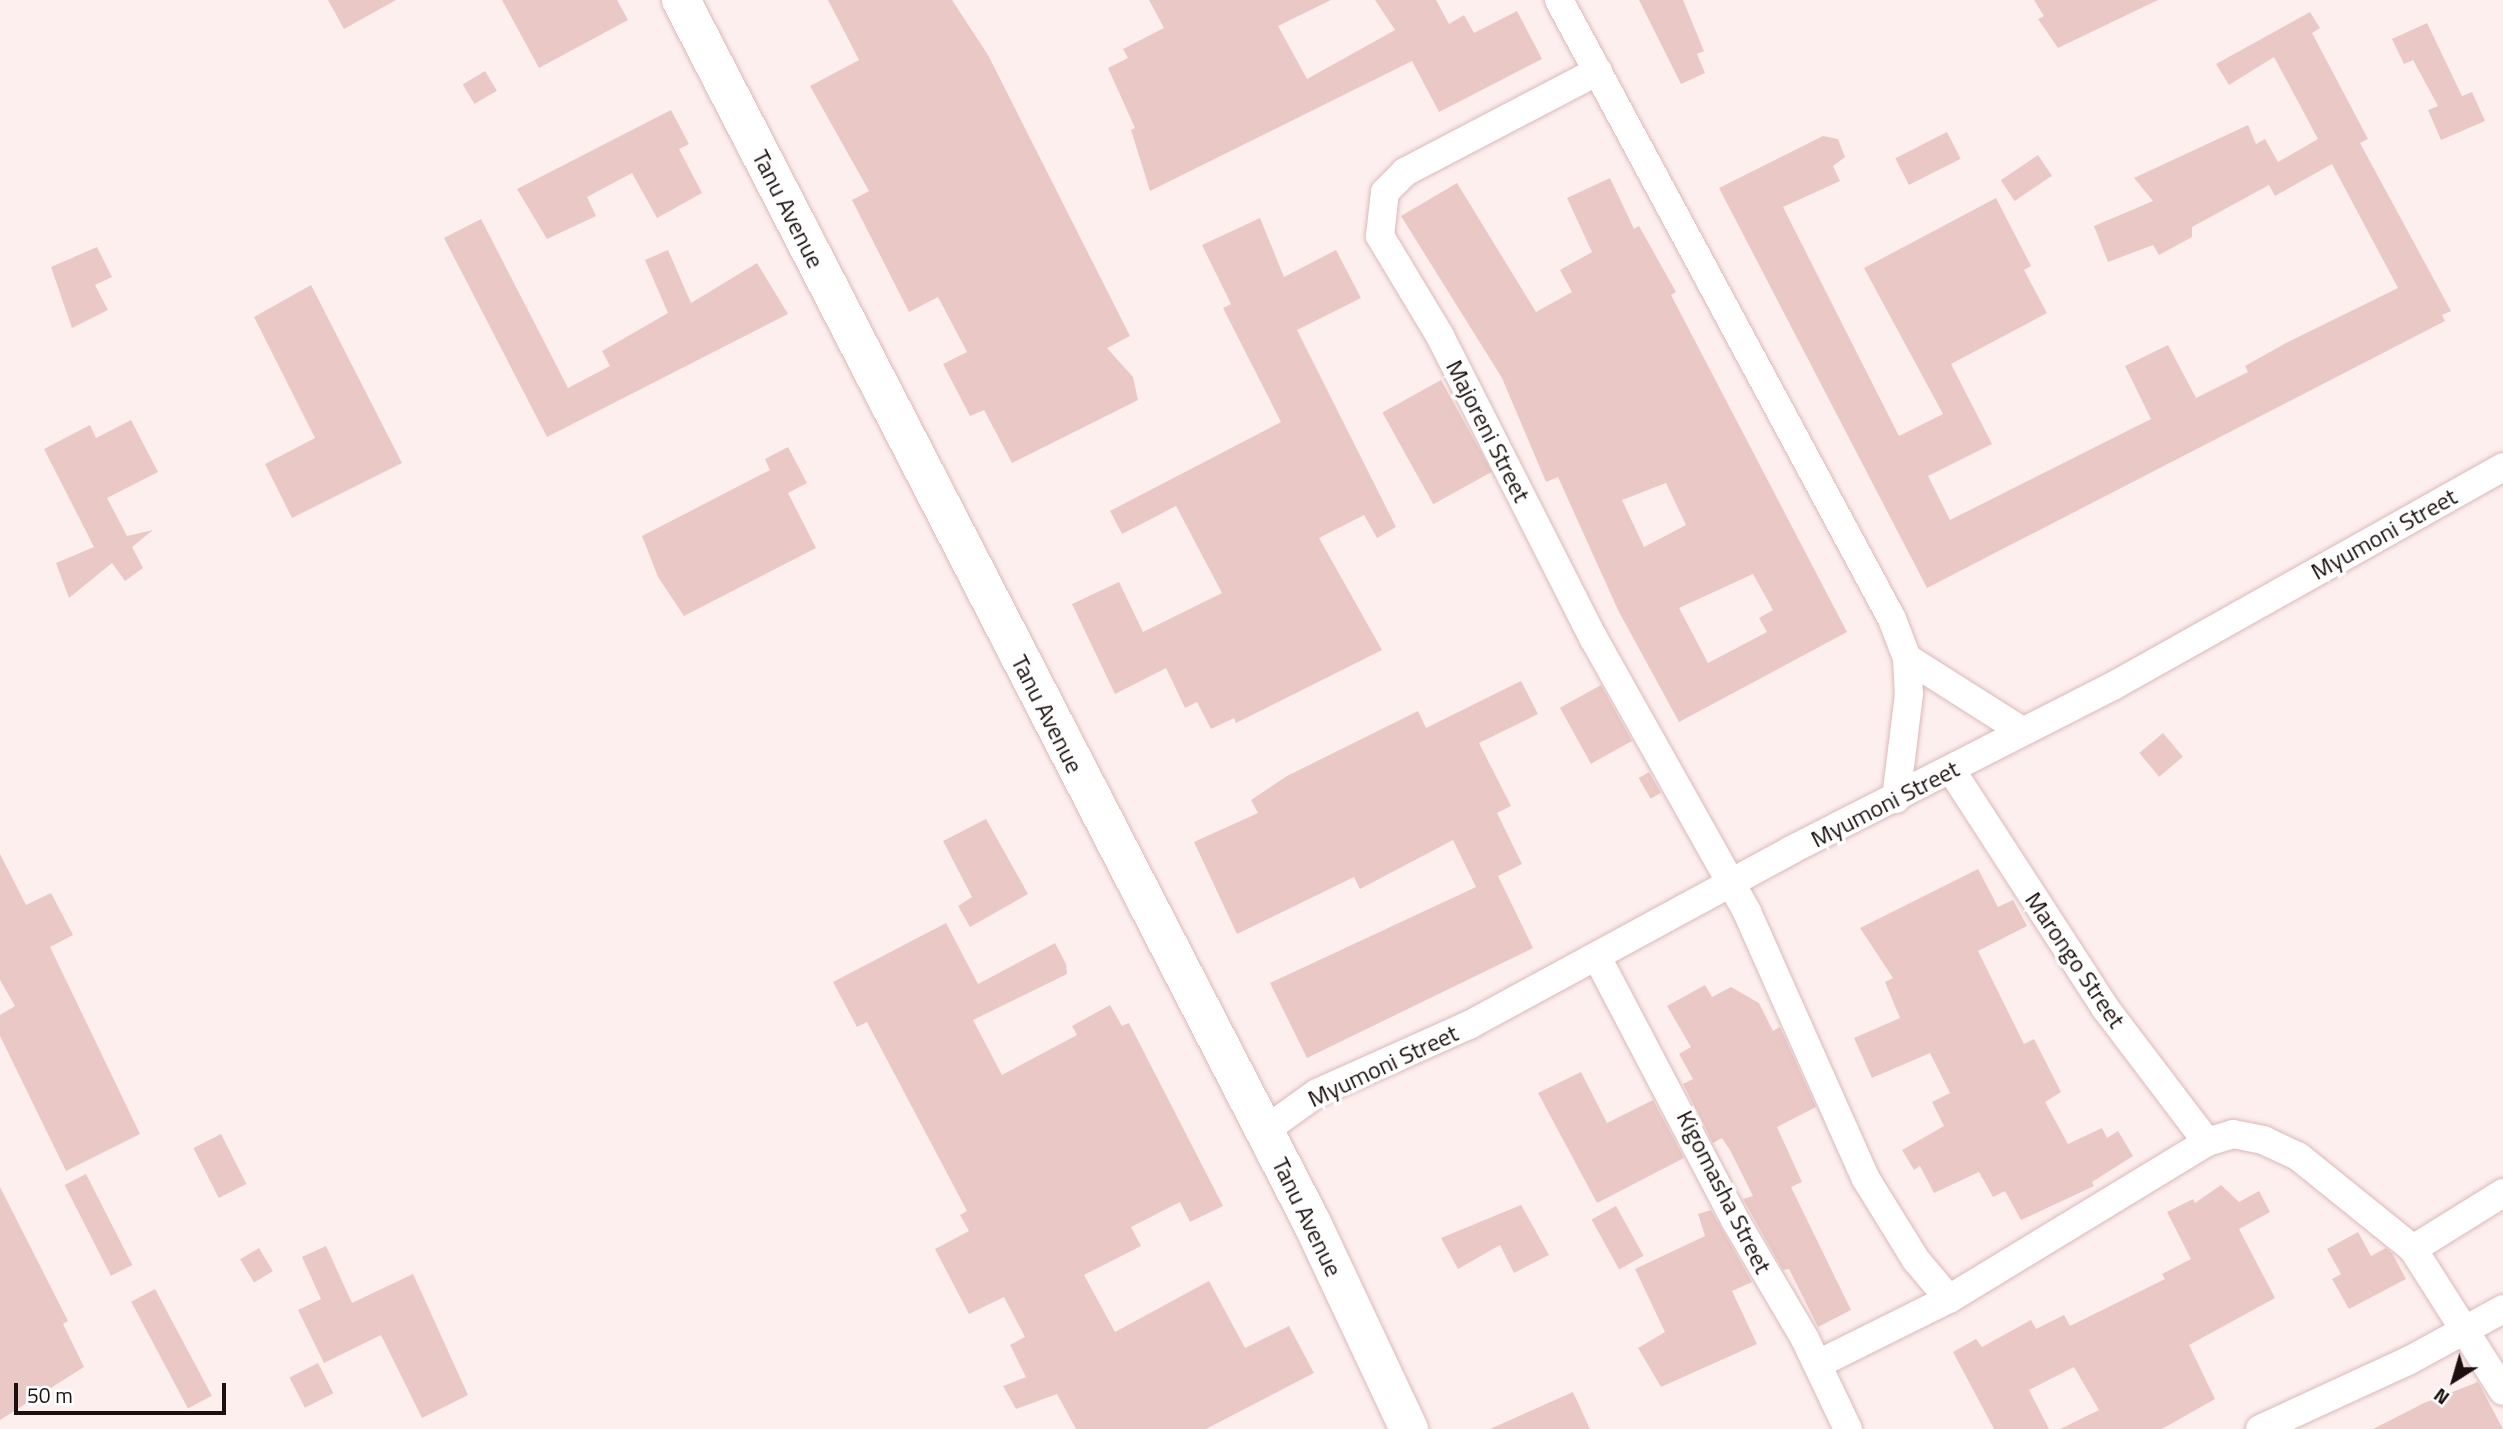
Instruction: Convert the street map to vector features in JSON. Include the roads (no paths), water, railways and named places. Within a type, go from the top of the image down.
[{"type":"street","name":"Tanu Avenue","points":[[681,0],[1264,1131],[1409,1429]]},
{"type":"street","points":[[1559,0],[1892,618],[1907,658],[1907,720],[1896,799]]},
{"type":"street","name":"Majoreni Street","points":[[1598,71],[1405,172],[1385,192],[1378,225],[1594,639],[1731,883],[1847,1142],[1916,1260],[1949,1299]]},
{"type":"street","name":"Myumoni Street","points":[[1264,1131],[1317,1093],[1469,1025],[1731,883],[1952,771],[2503,467]]},
{"type":"street","points":[[1907,658],[2022,731]]},
{"type":"street","name":"Marongo Street","points":[[1952,771],[2106,1009],[2207,1142]]},
{"type":"street","name":"Kigomasha Street","points":[[1597,957],[1818,1364],[1847,1429]]},
{"type":"street","points":[[1818,1364],[1949,1299],[2207,1142],[2233,1134],[2281,1147],[2413,1249],[2467,1327],[2503,1391]]},
{"type":"street","points":[[2413,1249],[2503,1194]]},
{"type":"street","points":[[2260,1429],[2407,1361],[2503,1309]]}]
